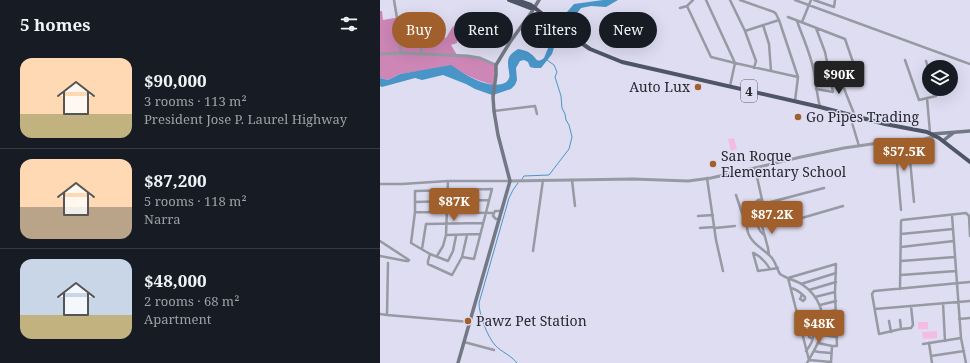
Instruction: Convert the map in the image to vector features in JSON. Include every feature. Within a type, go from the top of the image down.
[{"type":"highway","name":"4","points":[[509,0],[530,8],[534,8]]},
{"type":"highway","name":"4","points":[[517,0],[531,5],[590,49],[622,62],[932,134],[970,162]]},
{"type":"main road","points":[[458,363],[510,181],[498,135],[494,111],[493,97],[496,65],[539,0]]},
{"type":"main road","name":"4","points":[[932,134],[970,131]]},
{"type":"main road","points":[[943,141],[956,132]]},
{"type":"street","points":[[394,0],[401,53]]},
{"type":"street","points":[[680,8],[688,6],[693,0]]},
{"type":"street","points":[[706,0],[735,63],[730,86]]},
{"type":"street","points":[[730,0],[756,60],[754,68]]},
{"type":"street","points":[[740,0],[776,14],[798,77],[794,102]]},
{"type":"street","points":[[795,0],[970,64]]},
{"type":"street","points":[[802,22],[811,0]]},
{"type":"street","points":[[814,0],[834,7],[835,0]]},
{"type":"street","points":[[688,6],[711,57],[798,77]]},
{"type":"street","points":[[788,17],[845,39],[854,64],[829,70]]},
{"type":"street","points":[[744,31],[779,20]]},
{"type":"street","points":[[797,21],[814,72],[820,107]]},
{"type":"street","points":[[763,25],[769,44],[772,71]]},
{"type":"street","points":[[816,28],[825,52],[833,92],[816,89]]},
{"type":"street","points":[[421,48],[421,53]]},
{"type":"street","points":[[380,54],[421,53],[468,56],[480,58],[496,65]]},
{"type":"street","points":[[905,60],[919,100],[936,96]]},
{"type":"street","points":[[843,86],[855,117]]},
{"type":"street","points":[[380,184],[448,181],[634,179],[688,181],[755,168],[821,152],[895,141],[924,139],[932,134],[927,98]]},
{"type":"street","points":[[494,111],[535,106],[537,114]]},
{"type":"street","points":[[850,116],[859,146]]},
{"type":"street","points":[[908,140],[914,202]]},
{"type":"street","points":[[895,141],[901,210]]},
{"type":"street","points":[[755,168],[763,204],[771,227],[843,206]]},
{"type":"street","points":[[707,178],[723,271]]},
{"type":"street","points":[[533,251],[543,180]]},
{"type":"street","points":[[572,180],[574,206]]},
{"type":"street","points":[[436,256],[443,246],[446,236],[448,181]]},
{"type":"street","points":[[755,206],[760,206],[824,188]]},
{"type":"street","points":[[456,236],[453,251],[448,261],[430,254],[411,242],[415,212],[415,191],[492,189],[474,259],[462,257]]},
{"type":"street","points":[[736,195],[746,222],[749,236],[756,245],[769,255],[776,264],[780,274],[800,284],[808,290],[820,305],[823,326],[818,343],[808,361]]},
{"type":"street","points":[[746,222],[750,212],[755,206],[756,201],[762,199]]},
{"type":"street","points":[[415,202],[489,200]]},
{"type":"street","points":[[415,212],[494,213],[496,211],[502,211]]},
{"type":"street","points":[[494,213],[493,216],[496,219],[500,219]]},
{"type":"street","points":[[900,289],[902,220],[966,213],[968,216],[970,236]]},
{"type":"street","points":[[698,216],[713,215]]},
{"type":"street","points":[[952,215],[959,319],[966,363]]},
{"type":"street","points":[[765,235],[759,228],[758,221],[760,218],[765,235],[769,255]]},
{"type":"street","points":[[422,249],[426,224],[483,223]]},
{"type":"street","points":[[700,228],[735,226]]},
{"type":"street","points":[[901,234],[953,229]]},
{"type":"street","points":[[446,236],[480,234]]},
{"type":"street","points":[[430,254],[428,264],[452,275],[462,257],[467,235]]},
{"type":"street","points":[[380,241],[382,245],[409,260],[380,256]]},
{"type":"street","points":[[901,247],[954,241]]},
{"type":"street","points":[[770,269],[763,259],[753,253],[758,270],[770,269],[778,268]]},
{"type":"street","points":[[901,261],[955,256]]},
{"type":"street","points":[[388,263],[388,315]]},
{"type":"street","points":[[788,278],[836,264],[835,292],[837,346],[818,343]]},
{"type":"street","points":[[901,275],[956,271]]},
{"type":"street","points":[[800,284],[836,273]]},
{"type":"street","points":[[788,278],[808,361]]},
{"type":"street","points":[[808,290],[836,282]]},
{"type":"street","points":[[911,306],[913,327],[879,334],[872,294],[874,291],[970,282]]},
{"type":"street","points":[[791,288],[802,294]]},
{"type":"street","points":[[815,297],[835,292]]},
{"type":"street","points":[[820,305],[836,301]]},
{"type":"street","points":[[875,309],[970,301]]},
{"type":"street","points":[[943,303],[946,341]]},
{"type":"street","points":[[822,313],[836,310]]},
{"type":"street","points":[[380,314],[470,322]]},
{"type":"street","points":[[798,318],[807,316]]},
{"type":"street","points":[[959,319],[970,318]]},
{"type":"street","points":[[900,320],[901,329]]},
{"type":"street","points":[[889,321],[890,332]]},
{"type":"street","points":[[823,326],[836,329]]},
{"type":"street","points":[[821,335],[837,337]]},
{"type":"street","points":[[923,344],[961,338]]},
{"type":"street","points":[[806,351],[812,340]]},
{"type":"street","points":[[464,342],[494,350]]},
{"type":"street","points":[[929,343],[932,363]]},
{"type":"street","points":[[808,361],[831,363],[832,346]]},
{"type":"street","points":[[814,351],[831,353]]},
{"type":"street","points":[[931,356],[964,351]]},
{"type":"shaded area","points":[[380,11],[382,11],[383,20],[392,18],[392,48],[446,48],[446,38],[453,26],[454,44],[451,45],[457,55],[480,58],[496,65],[493,85],[471,77],[450,66],[400,74],[388,80],[380,78]]},
{"type":"shaded area","points":[[734,138],[737,149],[731,151],[728,139]]},
{"type":"shaded area","points":[[918,322],[928,322],[928,329],[918,329]]},
{"type":"shaded area","points":[[937,331],[937,338],[923,339],[922,332]]},
{"type":"water","points":[[603,0],[618,0],[606,7],[591,6],[581,8],[578,12],[567,12],[574,4]]},
{"type":"water","points":[[548,48],[554,48],[552,54],[541,68],[530,67],[528,62],[524,60],[520,61],[516,68],[517,80],[515,85],[511,89],[492,95],[443,75],[422,80],[415,78],[382,87],[380,86],[380,78],[388,80],[400,74],[451,65],[468,76],[482,82],[495,85],[503,84],[509,77],[509,58],[518,49],[528,52],[537,60],[544,58]]},
{"type":"waterway","points":[[522,179],[524,176],[549,175],[569,149],[572,137],[562,108],[561,96],[555,77],[557,72],[554,65],[547,60]]},
{"type":"waterway","points":[[517,363],[497,347],[492,341],[484,325],[480,313],[479,303],[509,198],[518,183]]},
{"type":"place","name":"Auto Lux","points":[[698,87]]},
{"type":"place","name":"Go Pipes Trading","points":[[798,117]]},
{"type":"place","name":"San Roque Elementary School","points":[[713,164]]},
{"type":"place","name":"Pawz Pet Station","points":[[468,321]]}]
